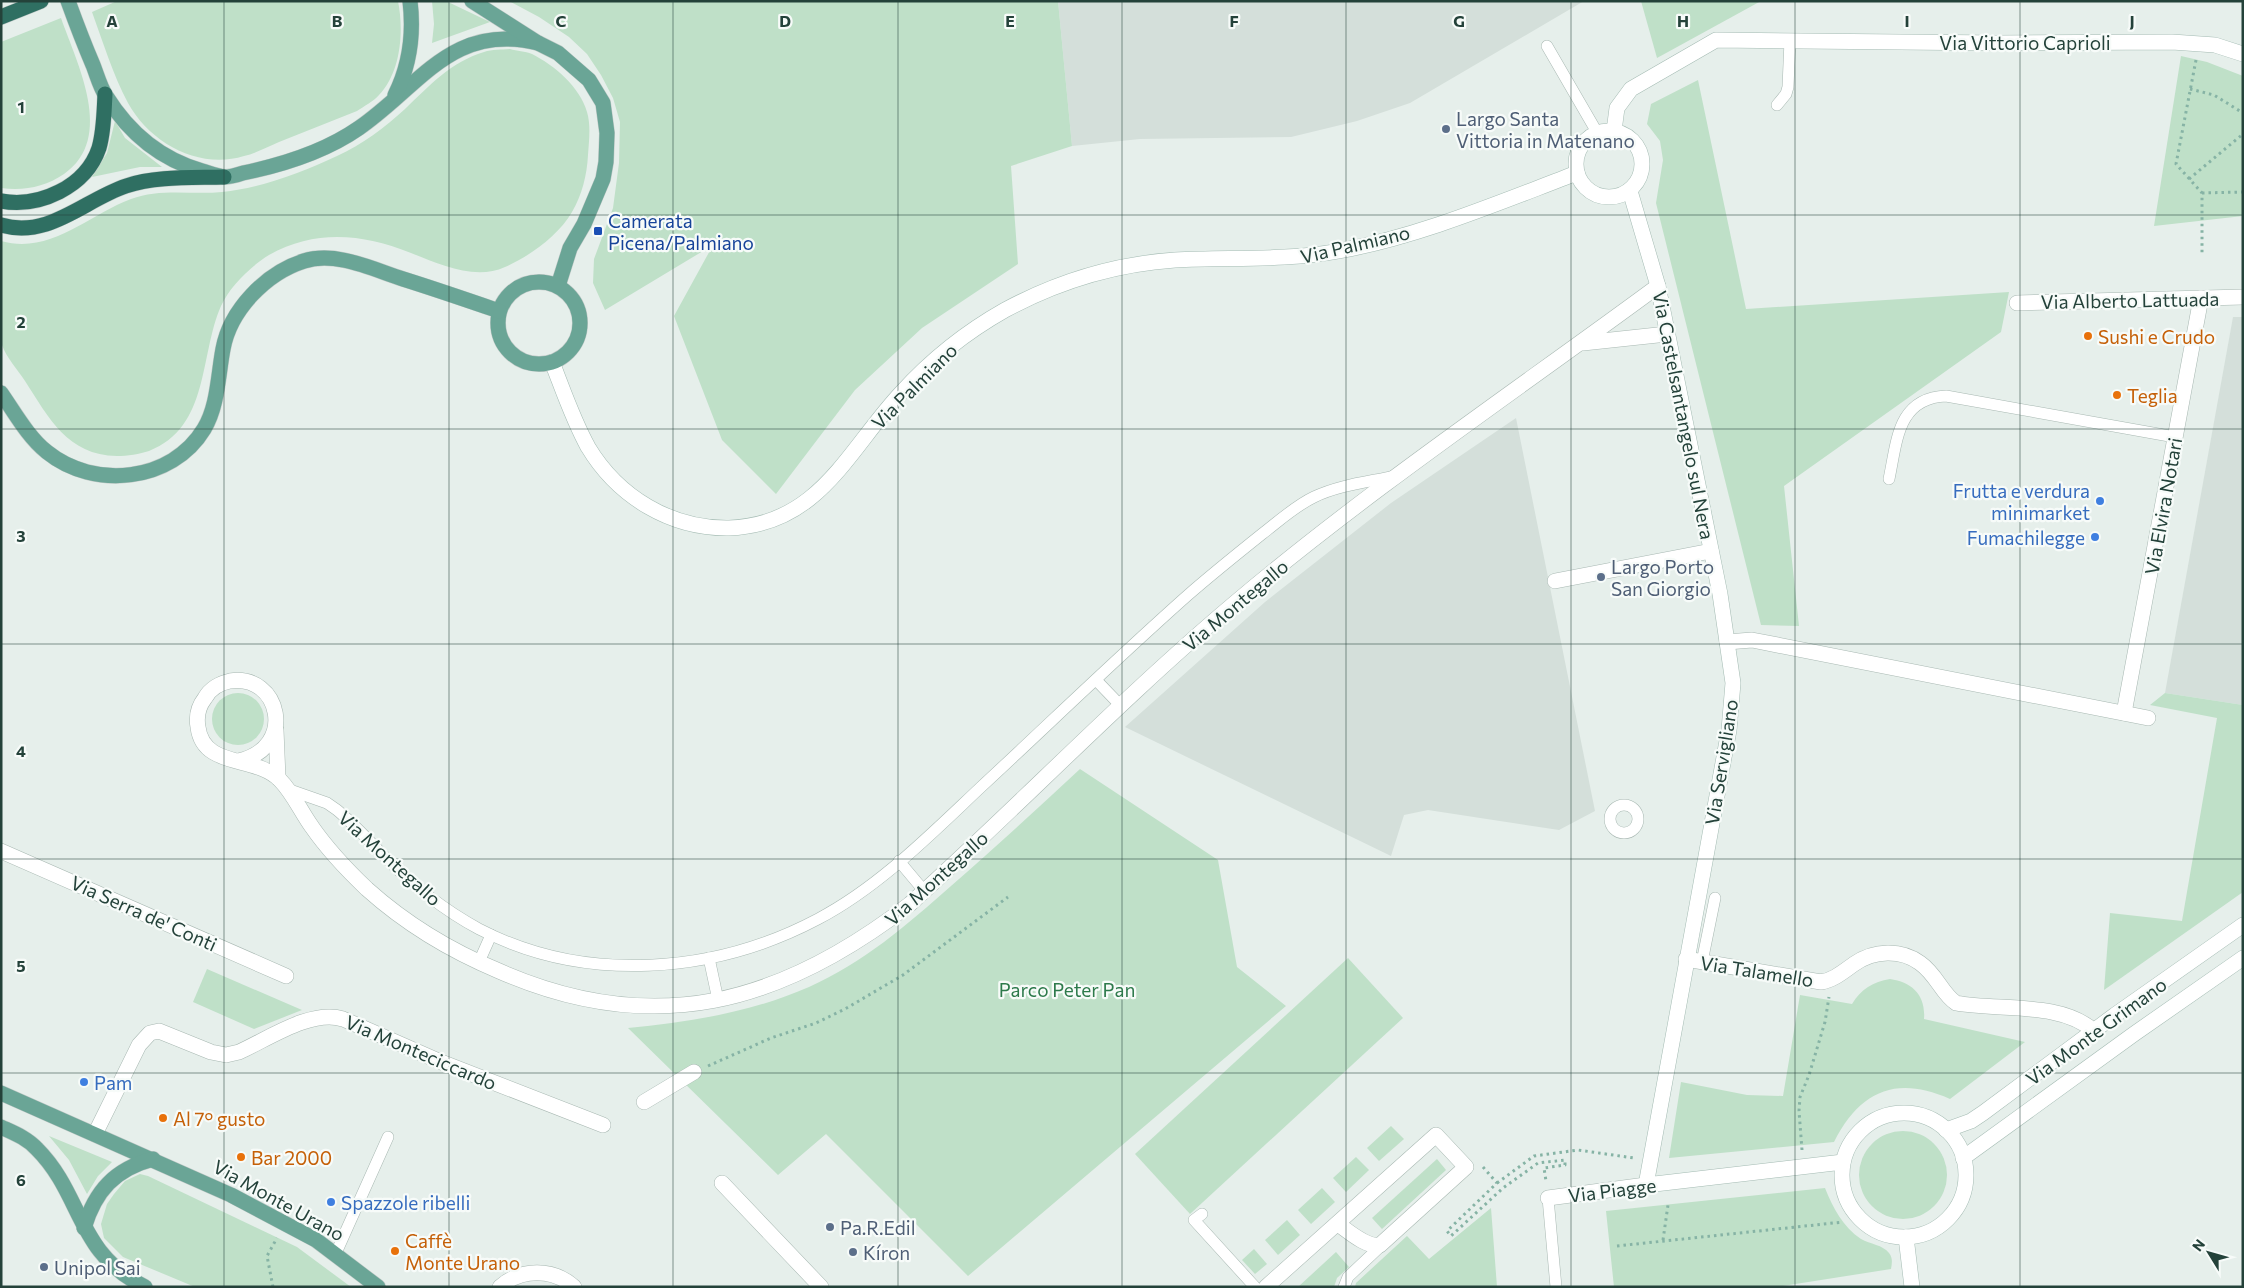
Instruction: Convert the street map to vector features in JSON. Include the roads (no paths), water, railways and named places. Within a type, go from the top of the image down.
[{"type":"highway","points":[[1,17],[41,1]]},
{"type":"highway","points":[[1,200],[24,202],[44,198],[62,190],[83,174],[99,147],[103,126],[105,94]]},
{"type":"highway","points":[[1,226],[18,228],[54,222],[112,191],[138,183],[172,179],[224,177]]},
{"type":"main road","points":[[68,1],[105,94],[128,125],[150,147],[176,162],[224,177],[273,166],[324,146],[358,128],[432,66],[461,48],[499,40],[519,40],[538,43]]},
{"type":"main road","points":[[392,101],[401,82],[411,45],[410,1]]},
{"type":"main road","points":[[472,1],[538,43],[558,53],[590,80],[601,99],[606,117],[606,162],[603,179],[584,224],[570,248],[558,286]]},
{"type":"main road","points":[[1,393],[31,436],[57,459],[87,472],[108,476],[130,475],[151,470],[172,460],[188,449],[197,438],[212,412],[224,343],[234,321],[255,292],[274,276],[291,266],[313,259],[347,261],[499,311]]},
{"type":"main road","points":[[536,281],[558,286],[567,292],[575,304],[580,317],[579,330],[574,343],[566,354],[552,362],[539,365],[516,357],[506,348],[499,330],[499,311],[505,300],[513,290],[524,284],[536,281]]},
{"type":"main road","name":"Via Monte Urano","points":[[1,1093],[202,1180],[285,1223],[336,1253],[378,1287]]},
{"type":"main road","points":[[1,1127],[28,1140],[47,1161],[62,1184],[84,1228],[114,1267],[126,1277],[146,1287]]},
{"type":"main road","points":[[84,1228],[96,1199],[113,1179],[128,1167],[153,1159]]},
{"type":"street","name":"Via Vittorio Caprioli","points":[[1614,131],[1617,108],[1631,89],[1716,40],[2200,43],[2223,47],[2243,54]]},
{"type":"street","points":[[1614,131],[1634,141],[1640,150],[1642,172],[1630,191],[1620,196],[1599,196],[1589,191],[1582,183],[1576,162],[1585,142],[1598,134],[1614,131]]},
{"type":"street","name":"Via Palmiano","points":[[552,362],[578,426],[590,449],[612,479],[627,493],[653,510],[684,522],[714,527],[751,525],[782,515],[811,499],[831,480],[893,402],[933,361],[984,323],[1042,292],[1093,275],[1174,260],[1294,258],[1354,248],[1447,220],[1578,173]]},
{"type":"street","name":"Via Castelsantangelo sul Nera","points":[[1630,191],[1658,286],[1711,551],[1727,642]]},
{"type":"street","name":"Via Montegallo","points":[[282,783],[238,761],[224,759],[212,753],[203,743],[198,731],[197,717],[200,704],[218,686],[230,681],[243,681],[255,685],[265,693],[273,704],[276,716],[282,783],[313,829],[338,859],[368,890],[403,918],[434,938],[479,962],[550,992],[591,1001],[621,1005],[662,1006],[718,1000],[748,994],[775,984],[825,960],[882,926],[925,892],[1120,705],[1248,592],[1399,475],[1658,286]]},
{"type":"street","name":"Via Alberto Lattuada","points":[[2018,303],[2243,297]]},
{"type":"street","name":"Via Elvira Notari","points":[[2124,713],[2201,298]]},
{"type":"street","name":"Via Montegallo","points":[[1582,343],[1667,334]]},
{"type":"street","points":[[1555,581],[1711,551]]},
{"type":"street","points":[[1727,642],[1752,640],[2148,718]]},
{"type":"street","name":"Via Servigliano","points":[[1646,1185],[1729,730],[1732,683],[1727,642]]},
{"type":"street","points":[[238,761],[251,758],[262,751],[271,741],[276,729]]},
{"type":"street","name":"Via Serra de' Conti","points":[[1,851],[286,976]]},
{"type":"street","name":"Via Monte Grimano","points":[[1946,1130],[1977,1117],[2094,1031],[2243,926]]},
{"type":"street","name":"Via Talamello","points":[[1686,959],[1821,982],[1837,976],[1861,960],[1881,953],[1895,952],[1908,956],[1921,964],[1939,981],[1950,999],[1956,1003],[2065,1014],[2080,1021],[2094,1031]]},
{"type":"street","name":"Via Monte Grimano","points":[[1963,1158],[2127,1039],[2243,958]]},
{"type":"street","name":"Via Monteciccardo","points":[[95,1134],[139,1045],[150,1033],[163,1032],[210,1052],[226,1055],[239,1052],[318,1016],[331,1016],[343,1019],[441,1062],[603,1124]]},
{"type":"street","points":[[644,1102],[694,1072]]},
{"type":"street","points":[[1916,1115],[1936,1123],[1946,1130],[1955,1141],[1963,1158],[1964,1190],[1950,1216],[1926,1233],[1906,1237],[1883,1234],[1870,1227],[1855,1214],[1843,1189],[1843,1162],[1852,1142],[1861,1130],[1886,1116],[1916,1115]]},
{"type":"street","points":[[1266,1287],[1436,1135],[1466,1166],[1384,1243],[1376,1246],[1369,1244],[1338,1224]]},
{"type":"street","name":"Via Piagge","points":[[1548,1198],[1843,1162]]},
{"type":"street","points":[[722,1183],[821,1287]]},
{"type":"street","points":[[1906,1237],[1912,1287]]},
{"type":"street","points":[[500,1287],[506,1281],[520,1275],[545,1273],[563,1278],[574,1287]]},
{"type":"lane","points":[[1777,105],[1786,94],[1788,87],[1790,40]]},
{"type":"lane","points":[[1547,46],[1598,134]]},
{"type":"lane","points":[[1889,479],[1901,424],[1911,409],[1935,396],[1946,396],[2175,437]]},
{"type":"lane","name":"Via Montegallo","points":[[282,783],[337,810],[396,867],[426,892],[463,920],[491,935],[529,950],[564,960],[599,965],[644,966],[709,958],[763,943],[818,919],[858,894],[943,823],[1096,680],[1223,566],[1299,506],[1314,497],[1338,488],[1399,475]]},
{"type":"lane","points":[[1096,680],[1120,705]]},
{"type":"lane","points":[[899,861],[925,892]]},
{"type":"lane","points":[[1702,962],[1715,898]]},
{"type":"lane","points":[[479,962],[491,935]]},
{"type":"lane","points":[[709,958],[718,1000]]},
{"type":"lane","points":[[336,1253],[388,1137]]},
{"type":"lane","points":[[1548,1198],[1556,1287]]},
{"type":"lane","points":[[1202,1214],[1194,1220],[1255,1287]]},
{"type":"lane","points":[[1344,1287],[1348,1277],[1384,1243]]},
{"type":"place","name":"Largo Santa Vittoria in Matenano","points":[[1446,129]]},
{"type":"place","name":"Camerata Picena/Palmiano","points":[[598,231]]},
{"type":"place","name":"Sushi e Crudo","points":[[2088,336]]},
{"type":"place","name":"Teglia","points":[[2117,395]]},
{"type":"place","name":"Frutta e verdura minimarket","points":[[2100,501]]},
{"type":"place","name":"Fumachilegge","points":[[2095,537]]},
{"type":"place","name":"Largo Porto San Giorgio","points":[[1601,577]]},
{"type":"place","name":"Pam","points":[[84,1082]]},
{"type":"place","name":"Al 7º gusto","points":[[163,1118]]},
{"type":"place","name":"Bar 2000","points":[[241,1157]]},
{"type":"place","name":"Spazzole ribelli","points":[[331,1202]]},
{"type":"place","name":"Pa.R.Edil","points":[[830,1227]]},
{"type":"place","name":"Caffè Monte Urano","points":[[395,1251]]},
{"type":"place","name":"Kíron","points":[[853,1252]]},
{"type":"place","name":"Unipol Sai","points":[[44,1267]]},
{"type":"park label","name":"Parco Peter Pan","points":[[1067,989]]}]
